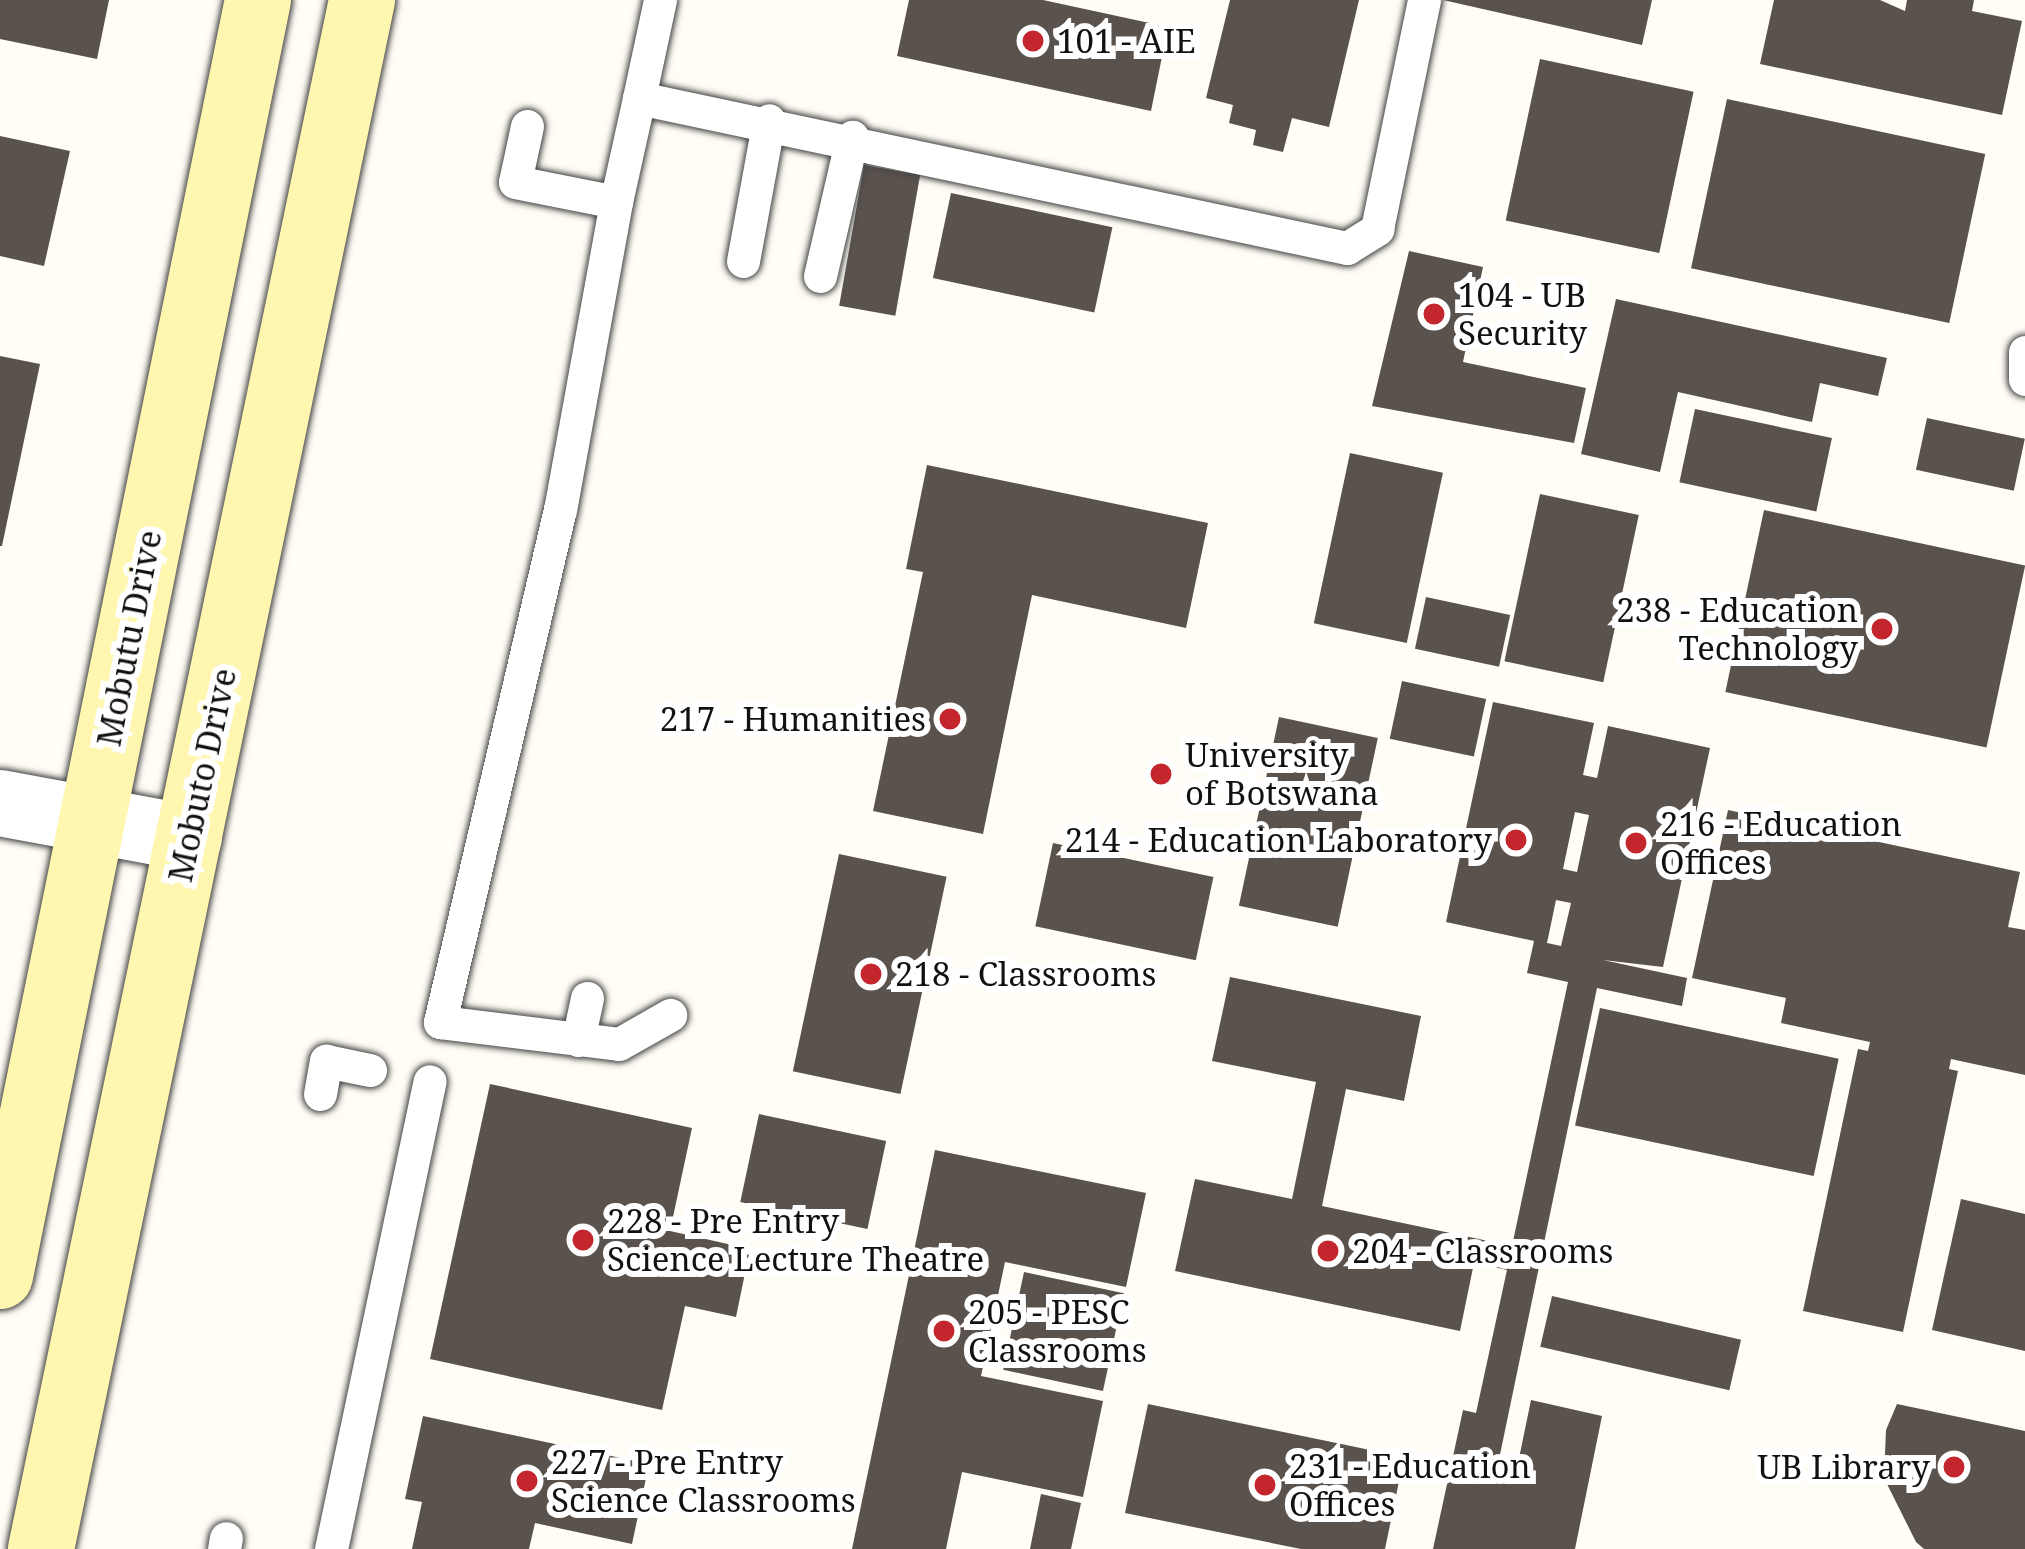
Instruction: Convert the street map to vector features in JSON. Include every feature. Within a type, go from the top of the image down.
[{"type":"main road","name":"Mobutu Drive","points":[[0,1276],[258,0]]},
{"type":"main road","name":"Mobuto Drive","points":[[41,1549],[362,0]]},
{"type":"street","points":[[0,803],[189,838]]},
{"type":"lane","points":[[660,0],[616,202],[560,508],[440,1022],[619,1044],[670,1015]]},
{"type":"lane","points":[[639,98],[769,119],[1347,248],[1377,230],[1424,0]]},
{"type":"lane","points":[[743,260],[769,119]]},
{"type":"lane","points":[[527,126],[515,182],[616,202]]},
{"type":"lane","points":[[820,276],[852,137]]},
{"type":"lane","points":[[2025,352],[2025,379]]},
{"type":"lane","points":[[578,1040],[587,998]]},
{"type":"lane","points":[[320,1094],[326,1061],[370,1070]]},
{"type":"lane","points":[[331,1549],[430,1081]]},
{"type":"building","points":[[0,0],[109,0],[97,59],[0,39]]},
{"type":"building","name":"101 - AIE","points":[[909,0],[1043,0],[1168,27],[1151,111],[897,56]]},
{"type":"building","points":[[1230,0],[1359,0],[1329,127],[1292,118],[1283,152],[1253,145],[1256,130],[1229,123],[1233,105],[1206,98]]},
{"type":"building","points":[[1443,0],[1652,0],[1642,45]]},
{"type":"building","points":[[1774,0],[1880,0],[1905,11],[1907,0],[1974,0],[1972,11],[2022,21],[2002,115],[1760,64]]},
{"type":"building","points":[[1540,59],[1694,92],[1659,253],[1506,220]]},
{"type":"building","points":[[1727,99],[1985,154],[1949,323],[1691,268]]},
{"type":"building","points":[[0,136],[70,151],[44,266],[0,256]]},
{"type":"building","points":[[864,165],[920,175],[895,316],[839,306]]},
{"type":"building","points":[[951,193],[1112,227],[1094,312],[933,278]]},
{"type":"building","name":"104 - UB Security","points":[[1409,251],[1483,267],[1463,362],[1586,388],[1574,443],[1372,406]]},
{"type":"building","points":[[1616,299],[1887,358],[1878,396],[1820,383],[1812,422],[1678,392],[1660,472],[1581,454]]},
{"type":"building","points":[[0,356],[40,364],[2,546],[0,546]]},
{"type":"building","points":[[1695,409],[1832,438],[1816,511],[1679,482]]},
{"type":"building","points":[[1927,418],[2025,439],[2014,491],[1916,470]]},
{"type":"building","points":[[1350,453],[1443,473],[1407,643],[1314,623]]},
{"type":"building","name":"217 - Humanities","points":[[927,465],[1208,523],[1186,628],[1032,595],[983,834],[873,811],[923,572],[906,569]]},
{"type":"building","points":[[1540,494],[1639,515],[1603,682],[1504,661]]},
{"type":"building","name":"238 - Education Technology","points":[[1764,510],[2025,565],[1986,747],[1725,692]]},
{"type":"building","points":[[1426,597],[1510,615],[1499,667],[1415,649]]},
{"type":"building","points":[[1402,681],[1486,699],[1474,757],[1390,739]]},
{"type":"building","points":[[1493,702],[1594,723],[1583,775],[1597,778],[1608,726],[1710,748],[1663,967],[1603,960],[1687,978],[1682,1006],[1597,988],[1497,1469],[1516,1473],[1531,1400],[1602,1416],[1575,1549],[1433,1549],[1463,1410],[1476,1413],[1507,1270],[1474,1263],[1460,1331],[1175,1271],[1195,1179],[1292,1199],[1316,1082],[1212,1061],[1230,977],[1421,1016],[1404,1101],[1346,1089],[1322,1206],[1512,1246],[1568,982],[1527,973],[1534,941],[1446,922]],"holes":[[[1575,812],[1589,815],[1577,872],[1563,869]],[[1556,900],[1571,903],[1561,946],[1547,943]]]},
{"type":"building","points":[[1279,717],[1378,738],[1338,927],[1239,906]]},
{"type":"building","points":[[1728,810],[2020,872],[2008,927],[2025,930],[2025,1075],[1951,1059],[1949,1069],[1958,1071],[1903,1332],[1803,1311],[1858,1049],[1868,1051],[1870,1042],[1781,1023],[1786,998],[1692,978]]},
{"type":"building","points":[[1053,843],[1213,877],[1196,960],[1035,926]]},
{"type":"building","name":"218 - Classrooms","points":[[839,854],[947,877],[900,1094],[793,1071]]},
{"type":"building","points":[[1600,1008],[1839,1059],[1814,1176],[1575,1125]]},
{"type":"building","name":"228 - Pre Entry Science Lecture Theatre","points":[[490,1084],[692,1128],[670,1231],[750,1249],[736,1317],[685,1306],[662,1410],[430,1359]]},
{"type":"building","points":[[759,1114],[886,1141],[867,1229],[740,1202]]},
{"type":"building","name":"205 - PESC Classrooms","points":[[935,1150],[1146,1193],[1126,1287],[1005,1262],[981,1376],[1103,1401],[1083,1497],[962,1472],[946,1549],[852,1549]]},
{"type":"building","points":[[1961,1199],[2025,1214],[2025,1351],[1932,1330]]},
{"type":"building","points":[[1024,1272],[1124,1293],[1103,1391],[1003,1370]]},
{"type":"building","points":[[1552,1296],[1741,1340],[1729,1390],[1540,1347]]},
{"type":"building","name":"231 - Education Offices","points":[[1148,1404],[1404,1457],[1385,1549],[1301,1549],[1125,1513]]},
{"type":"building","name":"UB Library","points":[[1897,1404],[2025,1431],[2025,1549],[1924,1549],[1916,1542],[1884,1478],[1886,1430]]},
{"type":"building","name":"227 - Pre Entry Science Classrooms","points":[[423,1416],[649,1464],[632,1544],[535,1523],[529,1549],[412,1549],[422,1502],[405,1499]]},
{"type":"building","points":[[1041,1494],[1081,1503],[1071,1549],[1030,1549]]},
{"type":"place","name":"101 - AIE","points":[[1033,41]]},
{"type":"place","name":"104 - UB Security","points":[[1434,314]]},
{"type":"place","name":"238 - Education Technology","points":[[1882,629]]},
{"type":"place","name":"217 - Humanities","points":[[950,719]]},
{"type":"place","name":"University of Botswana","points":[[1161,774]]},
{"type":"place","name":"214 - Education Laboratory","points":[[1516,840]]},
{"type":"place","name":"216 - Education Offices","points":[[1636,843]]},
{"type":"place","name":"218 - Classrooms","points":[[871,974]]},
{"type":"place","name":"228 - Pre Entry Science Lecture Theatre","points":[[583,1240]]},
{"type":"place","name":"204 - Classrooms","points":[[1328,1251]]},
{"type":"place","name":"205 - PESC Classrooms","points":[[944,1331]]},
{"type":"place","name":"UB Library","points":[[1954,1467]]},
{"type":"place","name":"227 - Pre Entry Science Classrooms","points":[[527,1481]]},
{"type":"place","name":"231 - Education Offices","points":[[1265,1485]]}]
